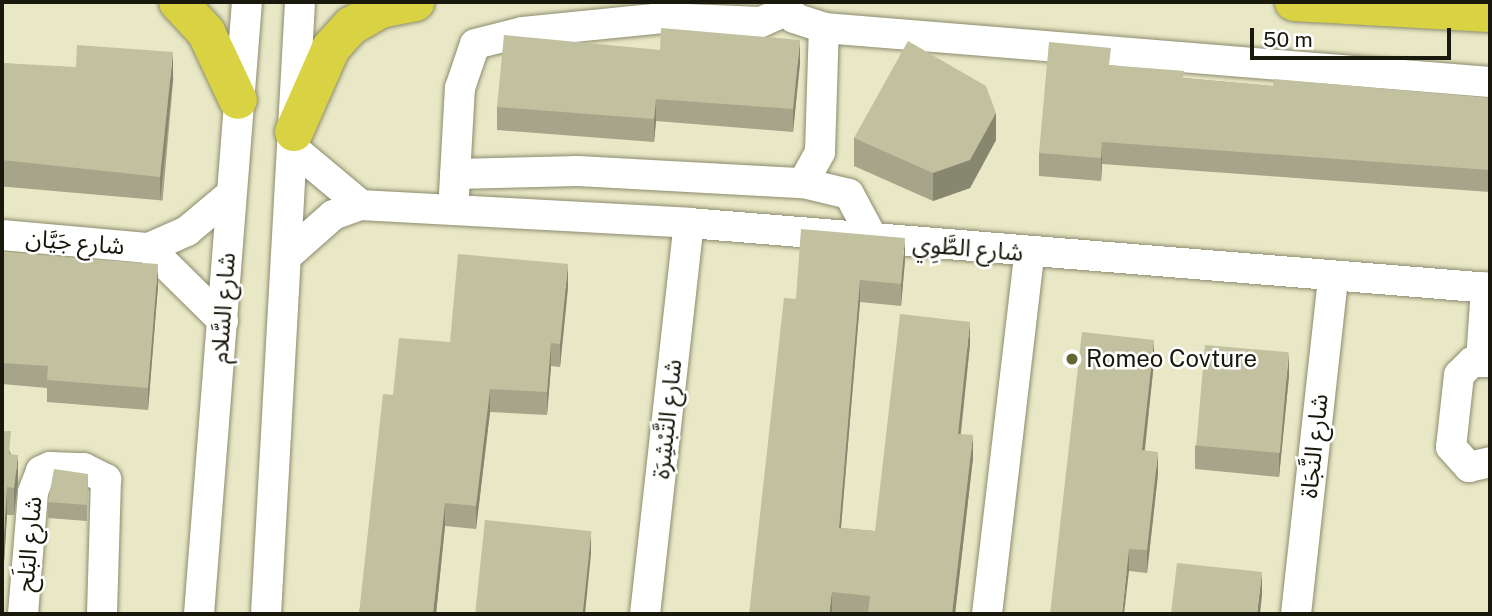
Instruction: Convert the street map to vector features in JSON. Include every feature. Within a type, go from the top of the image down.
[{"type":"highway","points":[[178,2],[206,33],[238,100]]},
{"type":"highway","points":[[294,140],[331,48],[380,9],[415,2]]},
{"type":"highway","points":[[1293,2],[1490,13]]},
{"type":"street","name":"شارع السَّلام","points":[[199,614],[247,2]]},
{"type":"street","points":[[266,614],[300,2]]},
{"type":"street","points":[[452,211],[463,66],[484,39],[663,18],[761,22],[787,6],[804,24],[824,28],[1490,82]]},
{"type":"street","points":[[803,183],[820,152],[824,28]]},
{"type":"street","points":[[294,140],[361,205]]},
{"type":"street","points":[[455,174],[579,171],[803,183],[849,194],[873,239]]},
{"type":"street","name":"شارع جَيَّان","points":[[2,236],[149,248],[187,231],[230,195]]},
{"type":"street","name":"شارع الطَّوِي","points":[[288,255],[333,215],[361,205],[689,223],[1029,254],[1333,278],[1488,287]]},
{"type":"street","name":"شارع التَّبْشِرَة","points":[[645,614],[689,223]]},
{"type":"street","name":"شارع جَيَّان","points":[[149,248],[223,321]]},
{"type":"street","points":[[987,614],[1029,254]]},
{"type":"street","name":"شارع النَّجَاة","points":[[1296,614],[1333,278]]},
{"type":"street","points":[[1488,287],[1486,361],[1460,375],[1451,447],[1469,467],[1490,462]]},
{"type":"street","name":"شارع البَلَح","points":[[23,614],[33,492],[41,471],[50,467],[84,468],[106,479],[102,614]]},
{"type":"building","points":[[661,28],[800,40],[793,109],[656,99],[654,119],[497,107],[504,35],[660,50]]},
{"type":"building","points":[[908,41],[986,86],[996,113],[970,160],[933,173],[854,138]]},
{"type":"building","points":[[1049,42],[1111,48],[1109,65],[1184,71],[1183,78],[1273,86],[1274,79],[1490,98],[1490,170],[1102,142],[1101,158],[1039,153]]},
{"type":"building","points":[[77,45],[173,52],[160,177],[2,160],[2,63],[76,67]]},
{"type":"building","points":[[801,229],[905,238],[901,284],[860,280],[839,528],[875,531],[900,314],[970,322],[958,434],[973,435],[952,614],[868,614],[870,596],[832,592],[829,614],[749,614],[784,298],[796,299]]},
{"type":"building","points":[[2,253],[158,264],[148,388],[47,380],[48,366],[2,363]]},
{"type":"building","points":[[458,254],[568,264],[560,344],[551,343],[547,392],[490,389],[476,506],[445,503],[433,614],[359,614],[383,394],[393,395],[399,338],[450,342]]},
{"type":"building","points":[[1082,332],[1154,340],[1142,450],[1158,452],[1147,550],[1129,549],[1122,614],[1050,614]]},
{"type":"building","points":[[1205,345],[1289,352],[1280,453],[1196,446]]},
{"type":"building","points":[[2,431],[11,431],[9,454],[18,455],[14,488],[7,487],[2,568]]},
{"type":"building","points":[[54,469],[88,474],[87,505],[48,502]]},
{"type":"building","points":[[485,520],[591,531],[583,614],[475,614]]},
{"type":"building","points":[[1177,563],[1262,572],[1257,614],[1171,614]]},
{"type":"place","name":"Romeo Covture","points":[[1072,359]]}]
